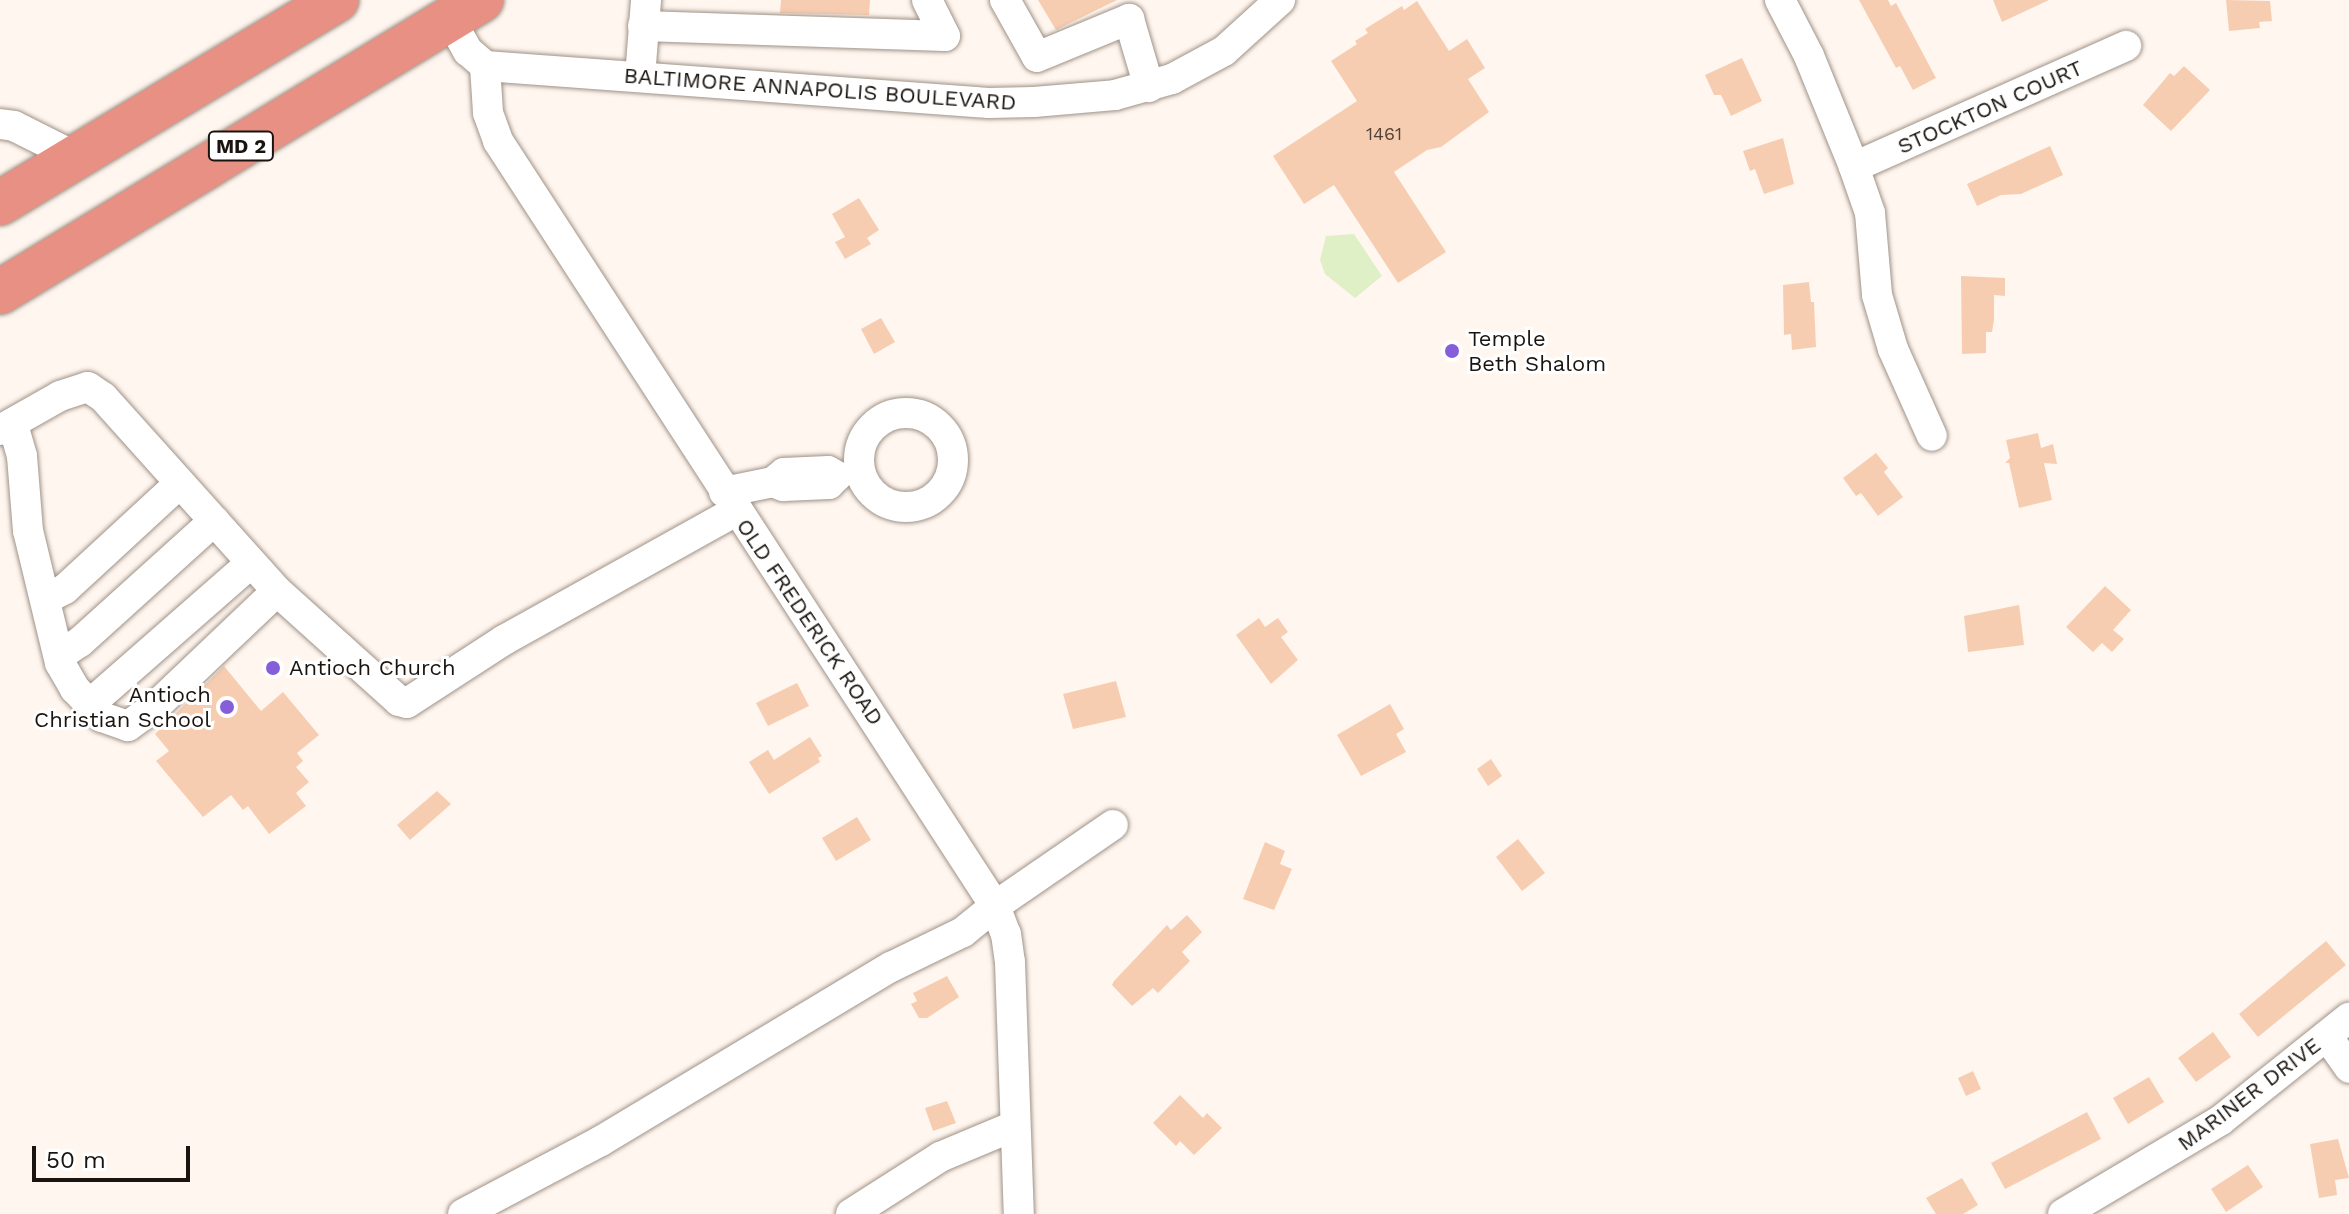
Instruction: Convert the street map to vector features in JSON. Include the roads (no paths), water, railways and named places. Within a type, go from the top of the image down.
[{"type":"highway","points":[[0,203],[336,0]]},
{"type":"highway","name":"MD 2","points":[[0,292],[466,10]]},
{"type":"street","points":[[640,77],[644,13],[945,36],[927,0]]},
{"type":"street","points":[[1005,0],[1037,57],[1034,102]]},
{"type":"street","name":"BALTIMORE ANNAPOLIS BOULEVARD","points":[[485,66],[989,103],[1104,97],[1149,87],[1197,68],[1224,51],[1280,0]]},
{"type":"street","points":[[1780,0],[1809,56],[1854,167],[1870,213],[1877,295],[1893,349],[1932,436]]},
{"type":"street","points":[[466,10],[468,51],[485,66]]},
{"type":"street","points":[[1037,57],[1129,19],[1149,87]]},
{"type":"street","name":"STOCKTON COURT","points":[[1854,167],[2126,46]]},
{"type":"street","name":"OLD FREDERICK ROAD","points":[[485,66],[488,113],[498,141],[995,906],[1006,934],[1010,962],[1019,1214]]},
{"type":"street","points":[[0,124],[14,126],[76,157]]},
{"type":"street","points":[[277,591],[157,705],[128,726],[102,717],[75,689],[59,656],[28,531],[22,456],[7,427],[60,396],[88,387],[103,397],[277,591],[399,701],[407,703],[730,501],[773,482],[783,486],[829,484],[849,475]]},
{"type":"street","points":[[46,599],[65,589],[180,483]]},
{"type":"street","points":[[59,656],[80,642],[214,521]]},
{"type":"street","points":[[90,704],[251,563]]},
{"type":"street","points":[[463,1214],[601,1141],[891,967],[963,932],[995,906],[1113,825]]},
{"type":"street","points":[[2338,1027],[2349,1068]]},
{"type":"street","name":"MARINER DRIVE","points":[[2063,1214],[2221,1120],[2338,1027]]},
{"type":"street","points":[[851,1214],[940,1157],[1014,1126]]},
{"type":"place","name":"Temple Beth Shalom","points":[[1452,351]]},
{"type":"place","name":"Antioch Church","points":[[273,668]]},
{"type":"place","name":"Antioch Christian School","points":[[227,707]]}]
